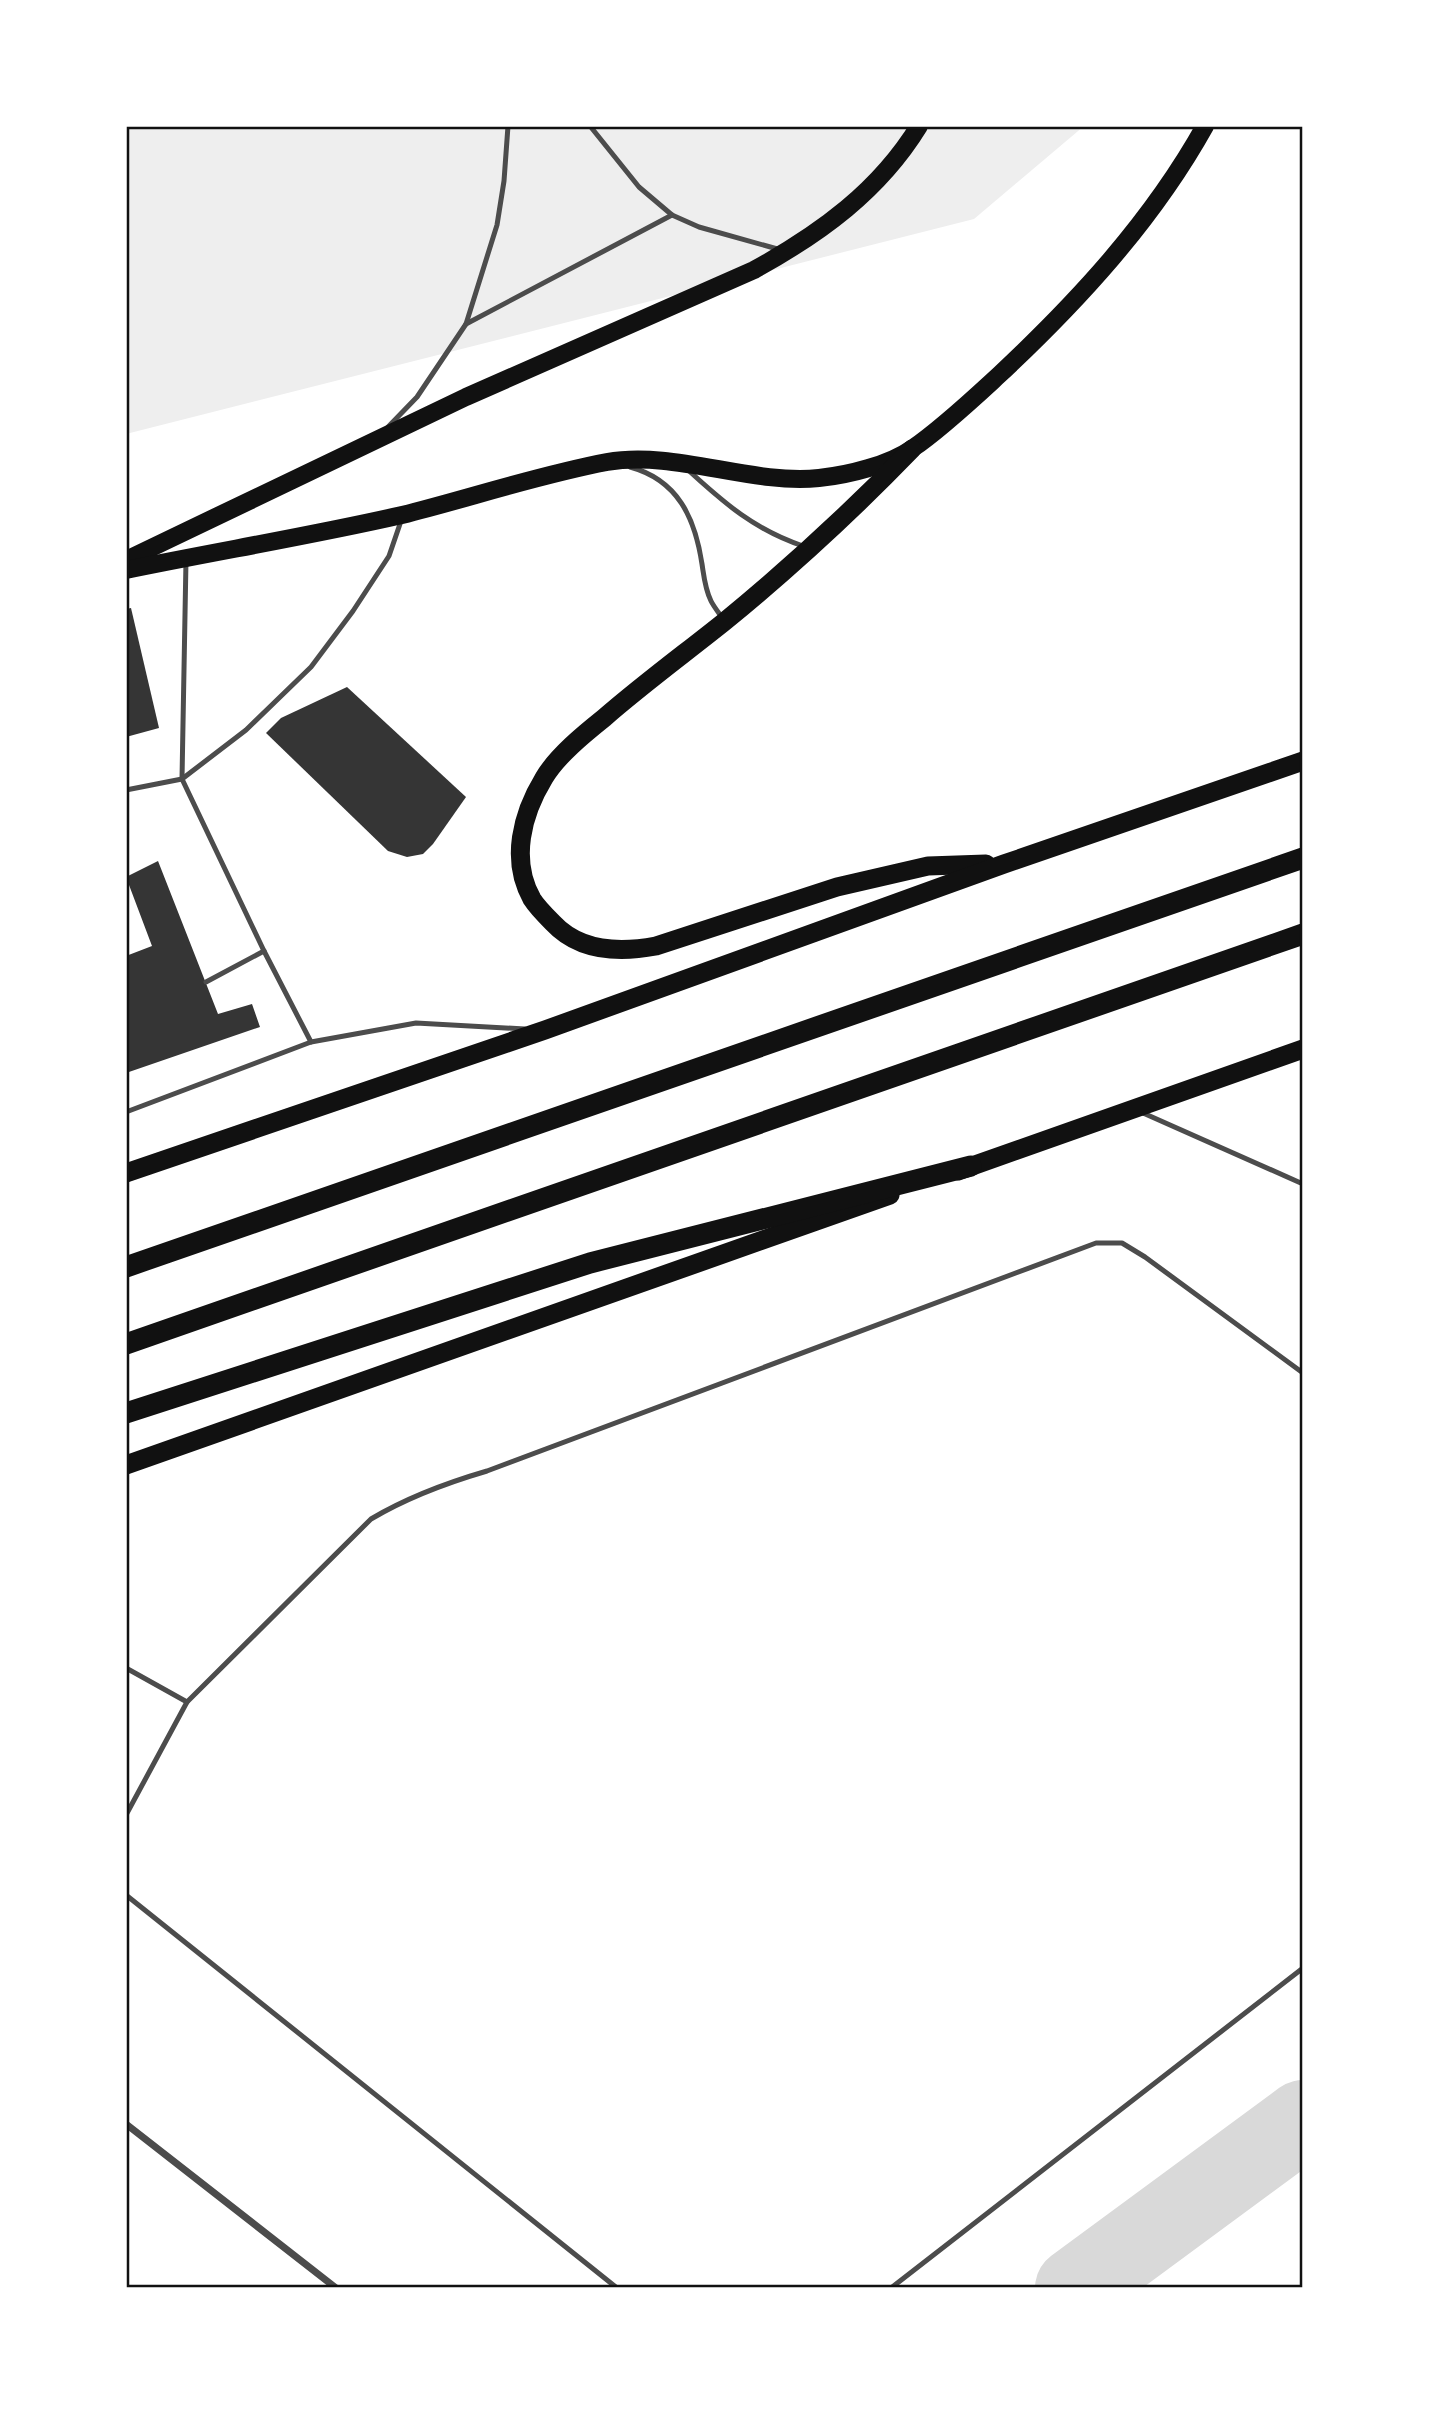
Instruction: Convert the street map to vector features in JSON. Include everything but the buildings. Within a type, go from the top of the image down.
[{"type":"highway","points":[[912,449],[809,548],[725,621],[652,677],[579,739],[545,776],[527,812],[520,840],[520,859],[531,898],[563,933],[581,943],[605,950],[629,951],[656,946],[837,887],[928,866],[1004,864]]},
{"type":"highway","points":[[126,1172],[545,1030],[1004,864],[1303,761]]},
{"type":"highway","points":[[126,1267],[1303,858]]},
{"type":"highway","points":[[126,1344],[1303,934]]},
{"type":"highway","points":[[126,1465],[1303,1049]]},
{"type":"highway","points":[[126,1413],[590,1263],[971,1166]]},
{"type":"main road","points":[[126,560],[466,397],[677,305],[787,252],[840,216],[865,194],[900,156],[919,126]]},
{"type":"main road","points":[[126,570],[277,542],[403,514],[610,462],[652,461],[766,476],[814,478],[842,475],[876,465],[912,449],[976,397],[1038,338],[1092,282],[1163,194],[1205,126]]},
{"type":"street","points":[[126,2124],[336,2288]]},
{"type":"lane","points":[[377,440],[417,397],[466,324],[497,225],[505,181],[508,126]]},
{"type":"lane","points":[[590,126],[639,187],[671,215],[699,227],[787,252]]},
{"type":"lane","points":[[466,324],[671,215]]},
{"type":"lane","points":[[610,462],[649,474],[668,487],[684,505],[694,524],[705,585],[711,601],[725,621]]},
{"type":"lane","points":[[682,465],[723,503],[757,526],[809,548]]},
{"type":"lane","points":[[126,790],[182,779],[246,730],[311,667],[353,611],[389,556],[403,514]]},
{"type":"lane","points":[[186,558],[182,779],[264,951],[311,1042]]},
{"type":"lane","points":[[206,982],[264,951]]},
{"type":"lane","points":[[126,1112],[311,1042],[416,1023],[545,1030]]},
{"type":"lane","points":[[1133,1109],[1303,1184]]},
{"type":"lane","points":[[126,1815],[187,1702],[371,1519],[400,1501],[1096,1243],[1122,1243],[1145,1257],[1303,1373]]},
{"type":"lane","points":[[126,1668],[187,1702]]},
{"type":"lane","points":[[126,1895],[617,2288]]},
{"type":"lane","points":[[891,2288],[1303,1968]]},
{"type":"shaded area","points":[[126,126],[1084,126],[974,219],[126,434]]},
{"type":"waterway","points":[[1075,2288],[1303,2120]]}]
